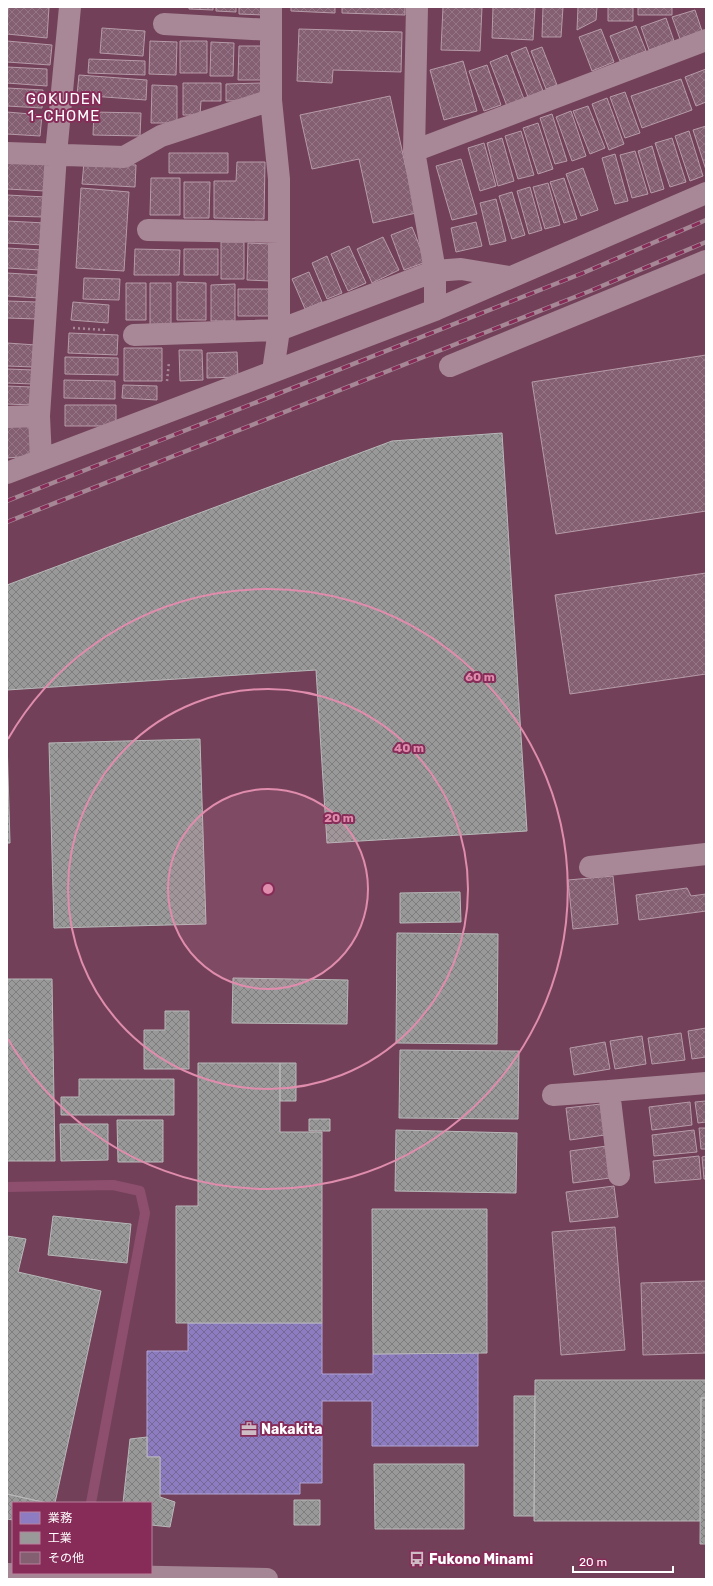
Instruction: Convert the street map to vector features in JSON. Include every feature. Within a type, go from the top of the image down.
[{"type":"main road","points":[[7,1574],[37,1577],[110,1576],[266,1579]]},
{"type":"street","points":[[41,460],[39,416],[56,154],[70,7]]},
{"type":"street","points":[[271,7],[271,100],[279,179],[279,330],[273,371]]},
{"type":"street","points":[[417,7],[414,151],[434,271],[435,310]]},
{"type":"street","points":[[164,24],[271,30]]},
{"type":"street","points":[[414,151],[706,40]]},
{"type":"street","points":[[7,153],[124,157],[161,136],[271,100]]},
{"type":"street","points":[[7,472],[435,310],[706,193]]},
{"type":"street","points":[[148,230],[279,232]]},
{"type":"street","points":[[450,366],[706,261]]},
{"type":"street","points":[[134,335],[279,330],[434,271],[461,269],[509,277]]},
{"type":"street","points":[[7,417],[39,416]]},
{"type":"street","points":[[590,867],[706,854]]},
{"type":"street","points":[[553,1095],[706,1083]]},
{"type":"street","points":[[609,1091],[619,1175]]},
{"type":"path","points":[[45,326],[108,330],[134,335]]},
{"type":"path","points":[[164,412],[174,334]]},
{"type":"building: 業務","points":[[188,1323],[322,1323],[322,1374],[373,1374],[373,1354],[478,1353],[478,1446],[372,1446],[372,1401],[322,1401],[322,1483],[300,1483],[300,1494],[160,1494],[160,1457],[147,1457],[147,1351],[188,1351]]},
{"type":"building: 工業","points":[[502,433],[527,831],[327,843],[316,670],[7,690],[7,585],[392,441]]},
{"type":"building: 工業","points":[[7,739],[10,843],[7,843]]},
{"type":"building: 工業","points":[[200,739],[206,924],[54,928],[49,743]]},
{"type":"building: 工業","points":[[460,892],[461,922],[400,923],[400,893]]},
{"type":"building: 工業","points":[[397,933],[498,934],[497,1044],[396,1043]]},
{"type":"building: 工業","points":[[233,978],[348,980],[347,1024],[232,1023]]},
{"type":"building: 工業","points":[[7,979],[52,979],[55,1161],[7,1161]]},
{"type":"building: 工業","points":[[165,1011],[189,1011],[189,1069],[144,1069],[144,1030],[165,1030]]},
{"type":"building: 工業","points":[[400,1050],[519,1051],[518,1119],[399,1118]]},
{"type":"building: 工業","points":[[198,1063],[280,1063],[280,1132],[322,1132],[322,1323],[176,1323],[176,1206],[198,1206]]},
{"type":"building: 工業","points":[[280,1063],[296,1063],[296,1101],[280,1101]]},
{"type":"building: 工業","points":[[79,1079],[174,1079],[174,1115],[61,1115],[61,1097],[79,1097]]},
{"type":"building: 工業","points":[[309,1119],[330,1119],[330,1131],[309,1131]]},
{"type":"building: 工業","points":[[117,1120],[163,1120],[163,1162],[118,1162]]},
{"type":"building: 工業","points":[[60,1124],[108,1124],[108,1160],[61,1161]]},
{"type":"building: 工業","points":[[396,1130],[517,1133],[516,1193],[395,1191]]},
{"type":"building: 工業","points":[[372,1209],[487,1209],[487,1353],[373,1354]]},
{"type":"building: 工業","points":[[53,1216],[131,1224],[127,1263],[48,1255]]},
{"type":"building: 工業","points":[[7,1236],[26,1239],[18,1272],[101,1291],[55,1502],[43,1502],[7,1494]]},
{"type":"building: 工業","points":[[535,1380],[706,1380],[706,1398],[701,1398],[700,1521],[534,1521]]},
{"type":"building: 工業","points":[[514,1396],[535,1396],[534,1516],[514,1516]]},
{"type":"building: 工業","points":[[701,1398],[706,1398],[706,1544],[700,1544]]},
{"type":"building: 工業","points":[[147,1437],[147,1457],[160,1457],[160,1497],[175,1502],[170,1527],[152,1525],[152,1502],[123,1502],[130,1439]]},
{"type":"building: 工業","points":[[374,1464],[464,1464],[464,1529],[375,1529]]},
{"type":"building: 工業","points":[[7,1494],[43,1502],[12,1502],[12,1520],[7,1519]]},
{"type":"building: 工業","points":[[294,1500],[320,1500],[320,1525],[294,1525]]},
{"type":"building: その他","points":[[8,7],[49,7],[47,38],[7,34]]},
{"type":"building: その他","points":[[189,7],[213,7],[213,10],[189,9]]},
{"type":"building: その他","points":[[216,7],[236,7],[236,12],[216,11]]},
{"type":"building: その他","points":[[239,7],[264,7],[264,15],[239,14]]},
{"type":"building: その他","points":[[291,7],[335,7],[335,13],[291,11]]},
{"type":"building: その他","points":[[342,7],[405,7],[405,15],[342,13]]},
{"type":"building: その他","points":[[443,7],[482,7],[480,51],[441,50]]},
{"type":"building: その他","points":[[493,7],[535,7],[533,40],[492,38]]},
{"type":"building: その他","points":[[543,7],[563,7],[561,37],[542,37]]},
{"type":"building: その他","points":[[578,7],[597,7],[596,20],[577,30]]},
{"type":"building: その他","points":[[608,7],[633,7],[633,21],[608,21]]},
{"type":"building: その他","points":[[638,7],[672,7],[672,15],[638,15]]},
{"type":"building: その他","points":[[695,10],[702,31],[680,39],[672,17]]},
{"type":"building: その他","points":[[666,18],[674,41],[649,50],[641,27]]},
{"type":"building: その他","points":[[636,26],[646,51],[620,61],[610,36]]},
{"type":"building: その他","points":[[102,28],[145,31],[143,56],[100,53]]},
{"type":"building: その他","points":[[299,29],[402,32],[401,72],[333,70],[332,83],[297,81]]},
{"type":"building: その他","points":[[601,29],[614,62],[592,71],[579,37]]},
{"type":"building: その他","points":[[7,41],[52,45],[50,65],[7,62]]},
{"type":"building: その他","points":[[150,41],[177,42],[176,75],[149,74]]},
{"type":"building: その他","points":[[180,41],[207,41],[207,73],[180,73]]},
{"type":"building: その他","points":[[211,42],[234,43],[233,76],[210,76]]},
{"type":"building: その他","points":[[239,46],[266,46],[265,80],[238,80]]},
{"type":"building: その他","points":[[526,47],[543,91],[528,97],[511,53]]},
{"type":"building: その他","points":[[542,47],[557,85],[546,89],[531,51]]},
{"type":"building: その他","points":[[507,55],[524,99],[507,106],[490,62]]},
{"type":"building: その他","points":[[89,59],[145,61],[145,75],[88,73]]},
{"type":"building: その他","points":[[463,61],[477,111],[444,120],[430,70]]},
{"type":"building: その他","points":[[487,65],[501,105],[484,111],[469,71]]},
{"type":"building: その他","points":[[7,67],[47,69],[47,86],[7,83]]},
{"type":"building: その他","points":[[706,69],[706,102],[696,106],[685,77]]},
{"type":"building: その他","points":[[79,75],[147,80],[146,100],[77,95]]},
{"type":"building: その他","points":[[681,79],[692,110],[642,128],[631,96]]},
{"type":"building: その他","points":[[183,83],[221,83],[221,101],[201,101],[200,115],[183,115]]},
{"type":"building: その他","points":[[262,83],[262,100],[226,101],[226,84]]},
{"type":"building: その他","points":[[152,85],[177,86],[177,123],[151,123]]},
{"type":"building: その他","points":[[7,88],[43,90],[42,108],[7,106]]},
{"type":"building: その他","points":[[625,92],[640,133],[625,138],[610,97]]},
{"type":"building: その他","points":[[390,96],[416,213],[373,223],[359,159],[312,169],[300,115]]},
{"type":"building: その他","points":[[607,98],[624,144],[609,150],[592,104]]},
{"type":"building: その他","points":[[588,106],[605,148],[590,154],[573,111]]},
{"type":"building: その他","points":[[571,111],[586,156],[572,161],[556,117]]},
{"type":"building: その他","points":[[7,112],[42,115],[40,136],[7,134]]},
{"type":"building: その他","points":[[94,112],[141,113],[140,136],[93,135]]},
{"type":"building: その他","points":[[552,114],[567,161],[555,164],[540,118]]},
{"type":"building: その他","points":[[538,123],[553,169],[538,174],[523,128]]},
{"type":"building: その他","points":[[706,126],[706,170],[693,130]]},
{"type":"building: その他","points":[[521,131],[534,175],[518,179],[505,136]]},
{"type":"building: その他","points":[[689,131],[703,176],[690,181],[675,136]]},
{"type":"building: その他","points":[[502,138],[514,181],[498,186],[487,143]]},
{"type":"building: その他","points":[[672,138],[686,182],[670,187],[655,143]]},
{"type":"building: その他","points":[[484,143],[496,186],[480,191],[468,148]]},
{"type":"building: その他","points":[[652,146],[664,189],[651,193],[638,151]]},
{"type":"building: その他","points":[[635,151],[648,194],[632,198],[620,155]]},
{"type":"building: その他","points":[[169,153],[228,153],[228,173],[169,173]]},
{"type":"building: その他","points":[[615,154],[628,201],[615,204],[602,158]]},
{"type":"building: その他","points":[[461,159],[477,214],[452,220],[436,166]]},
{"type":"building: その他","points":[[7,161],[46,162],[45,191],[7,189]]},
{"type":"building: その他","points":[[84,162],[136,165],[135,187],[82,184]]},
{"type":"building: その他","points":[[237,162],[265,162],[264,219],[214,218],[214,181],[236,181]]},
{"type":"building: その他","points":[[583,168],[598,210],[581,216],[566,174]]},
{"type":"building: その他","points":[[151,178],[180,178],[180,215],[150,215]]},
{"type":"building: その他","points":[[564,178],[577,219],[564,223],[550,182]]},
{"type":"building: その他","points":[[184,182],[210,182],[209,218],[184,218]]},
{"type":"building: その他","points":[[548,183],[560,225],[545,229],[533,187]]},
{"type":"building: その他","points":[[530,187],[542,230],[529,234],[517,191]]},
{"type":"building: その他","points":[[81,188],[129,192],[124,271],[76,268]]},
{"type":"building: その他","points":[[512,192],[525,235],[512,239],[499,196]]},
{"type":"building: その他","points":[[7,195],[46,197],[45,217],[7,216]]},
{"type":"building: その他","points":[[496,199],[506,241],[490,245],[480,203]]},
{"type":"building: その他","points":[[7,221],[45,223],[43,245],[7,243]]},
{"type":"building: その他","points":[[476,222],[482,246],[456,252],[451,228]]},
{"type":"building: その他","points":[[412,227],[426,262],[404,270],[391,235]]},
{"type":"building: その他","points":[[383,237],[399,270],[372,283],[357,249]]},
{"type":"building: その他","points":[[221,242],[244,242],[244,279],[221,279]]},
{"type":"building: その他","points":[[248,243],[271,244],[270,281],[247,280]]},
{"type":"building: その他","points":[[349,246],[366,283],[348,291],[331,254]]},
{"type":"building: その他","points":[[7,248],[42,250],[40,270],[7,268]]},
{"type":"building: その他","points":[[135,249],[180,250],[179,275],[134,275]]},
{"type":"building: その他","points":[[184,249],[218,249],[218,275],[184,275]]},
{"type":"building: その他","points":[[327,256],[342,293],[327,299],[312,263]]},
{"type":"building: その他","points":[[309,272],[322,302],[305,309],[292,279]]},
{"type":"building: その他","points":[[7,273],[40,275],[39,298],[7,296]]},
{"type":"building: その他","points":[[84,278],[120,279],[119,300],[83,299]]},
{"type":"building: その他","points":[[177,282],[206,283],[206,320],[177,320]]},
{"type":"building: その他","points":[[126,283],[146,283],[146,320],[126,320]]},
{"type":"building: その他","points":[[150,283],[171,283],[171,325],[150,325]]},
{"type":"building: その他","points":[[235,284],[235,321],[211,321],[211,285]]},
{"type":"building: その他","points":[[238,289],[274,289],[274,316],[238,316]]},
{"type":"building: その他","points":[[7,301],[37,302],[37,319],[7,318]]},
{"type":"building: その他","points":[[73,302],[109,305],[108,323],[71,320]]},
{"type":"building: その他","points":[[69,333],[118,335],[117,355],[68,353]]},
{"type":"building: その他","points":[[7,343],[36,345],[34,367],[7,366]]},
{"type":"building: その他","points":[[124,348],[162,348],[162,381],[124,381]]},
{"type":"building: その他","points":[[179,350],[202,350],[203,380],[180,381]]},
{"type":"building: その他","points":[[237,352],[238,377],[207,378],[207,353]]},
{"type":"building: その他","points":[[706,355],[706,511],[556,534],[532,382]]},
{"type":"building: その他","points":[[65,357],[118,358],[118,375],[65,374]]},
{"type":"building: その他","points":[[7,369],[34,370],[33,384],[7,383]]},
{"type":"building: その他","points":[[64,380],[115,381],[115,399],[64,398]]},
{"type":"building: その他","points":[[123,385],[157,386],[157,400],[122,398]]},
{"type":"building: その他","points":[[7,386],[32,387],[32,405],[7,404]]},
{"type":"building: その他","points":[[65,405],[116,405],[116,426],[65,426]]},
{"type":"building: その他","points":[[31,425],[32,456],[7,458],[7,426]]},
{"type":"building: その他","points":[[706,573],[706,674],[570,694],[555,595]]},
{"type":"building: その他","points":[[613,876],[618,924],[573,929],[568,880]]},
{"type":"building: その他","points":[[687,888],[691,896],[706,894],[706,911],[639,920],[636,895]]},
{"type":"building: その他","points":[[706,1028],[706,1057],[692,1059],[688,1031]]},
{"type":"building: その他","points":[[681,1033],[685,1060],[652,1064],[648,1038]]},
{"type":"building: その他","points":[[642,1036],[646,1064],[615,1069],[610,1041]]},
{"type":"building: その他","points":[[605,1042],[610,1069],[574,1075],[570,1048]]},
{"type":"building: その他","points":[[706,1101],[706,1122],[698,1123],[695,1102]]},
{"type":"building: その他","points":[[690,1102],[692,1125],[652,1130],[649,1107]]},
{"type":"building: その他","points":[[601,1104],[605,1135],[570,1140],[566,1108]]},
{"type":"building: その他","points":[[699,1128],[706,1128],[706,1149],[701,1149]]},
{"type":"building: その他","points":[[694,1130],[697,1152],[654,1156],[652,1135]]},
{"type":"building: その他","points":[[607,1146],[610,1178],[573,1183],[570,1151]]},
{"type":"building: その他","points":[[699,1156],[701,1179],[655,1183],[653,1161]]},
{"type":"building: その他","points":[[706,1156],[706,1179],[704,1179],[702,1157]]},
{"type":"building: その他","points":[[614,1186],[618,1217],[570,1222],[566,1192]]},
{"type":"building: その他","points":[[615,1227],[625,1350],[561,1355],[552,1232]]},
{"type":"building: その他","points":[[706,1281],[706,1353],[643,1355],[641,1283]]},
{"type":"waterway","points":[[7,1187],[113,1185],[140,1191],[145,1213],[91,1502]]},
{"type":"railway","points":[[7,501],[583,273],[706,220]]},
{"type":"railway","points":[[7,522],[590,291],[706,242]]},
{"type":"place","name":"Nakakita","points":[[249,1429]]},
{"type":"place","name":"Fukono Minami","points":[[417,1559]]},
{"type":"district","name":"GOKUDEN 1-CHOME","points":[[64,108]]}]
